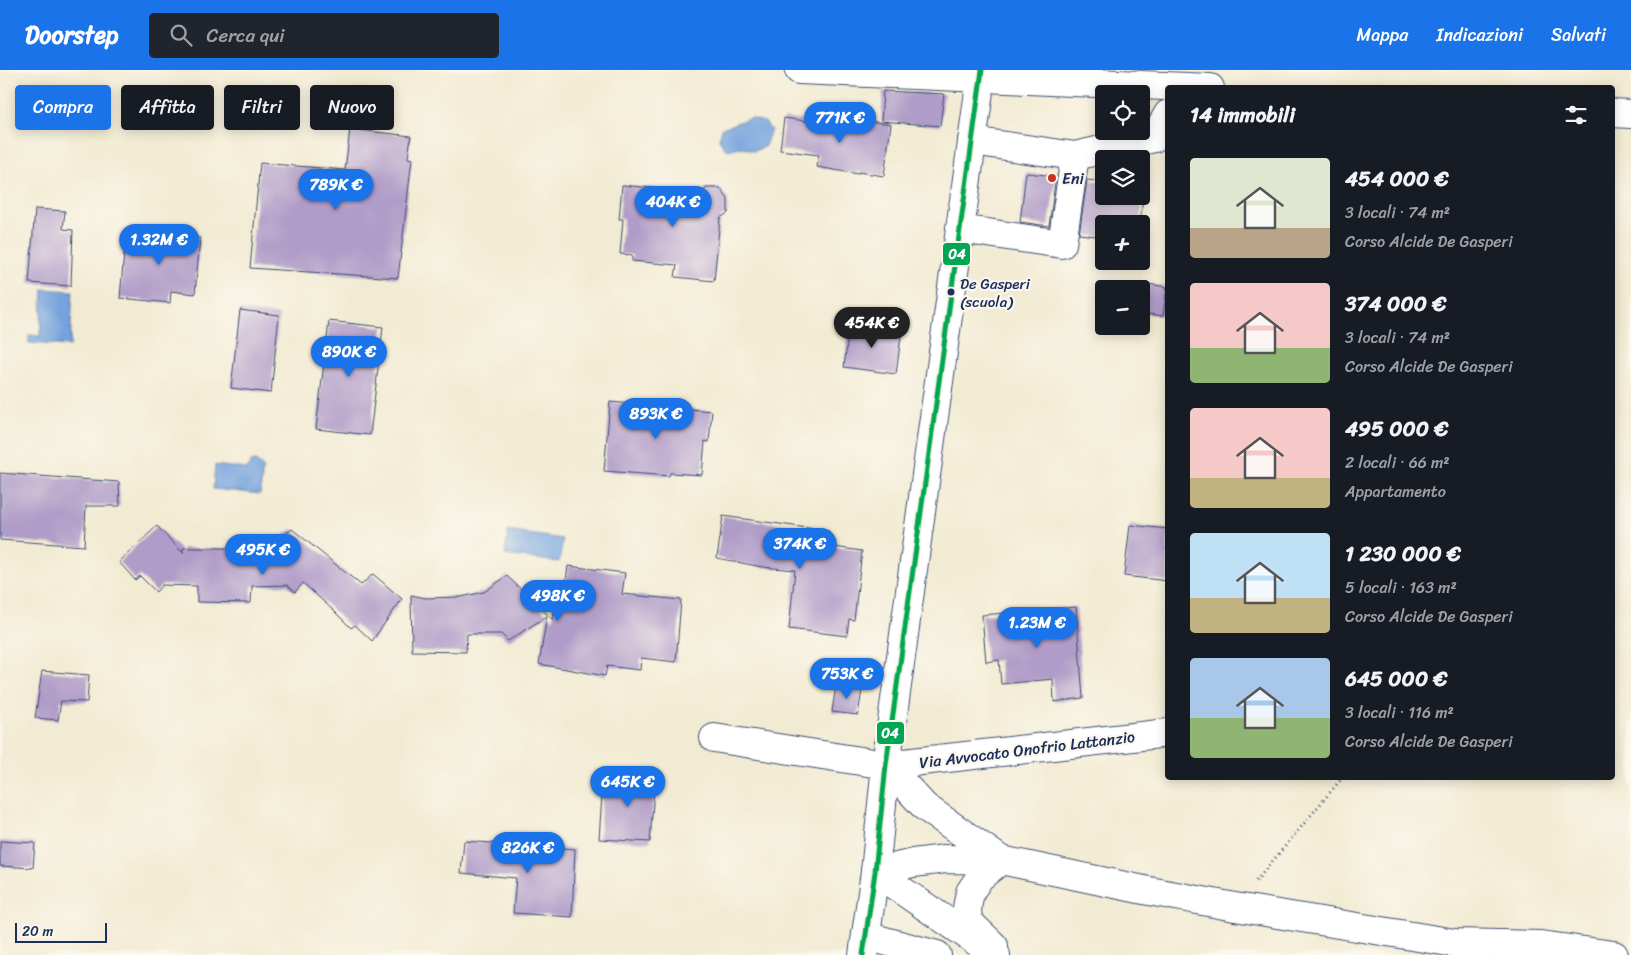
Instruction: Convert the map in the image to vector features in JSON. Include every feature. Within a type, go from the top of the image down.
[{"type":"main road","points":[[800,70],[981,73],[1165,85]]},
{"type":"main road","points":[[937,955],[864,945],[875,872],[886,765],[981,73]]},
{"type":"main road","points":[[1615,113],[1631,114]]},
{"type":"main road","points":[[972,141],[1075,156],[1154,138],[1165,119]]},
{"type":"main road","points":[[960,229],[1062,244],[1075,156]]},
{"type":"main road","name":"Via Avvocato Onofrio Lattanzio","points":[[714,738],[886,765],[1165,733]]},
{"type":"main road","points":[[886,765],[925,807],[1001,860]]},
{"type":"main road","points":[[875,872],[913,863],[945,859],[1001,860],[1235,907],[1455,943],[1541,945],[1614,955]]},
{"type":"main road","points":[[1001,860],[980,877],[970,892],[967,908],[968,921],[980,935],[1004,955]]},
{"type":"main road","points":[[875,872],[996,955]]},
{"type":"path","points":[[1235,907],[1340,780]]},
{"type":"water","points":[[750,118],[765,122],[771,130],[765,146],[755,151],[744,148],[730,150],[725,148],[719,139],[722,128]]},
{"type":"water","points":[[43,289],[73,291],[70,346],[29,343],[29,335],[40,336]]},
{"type":"water","points":[[256,461],[263,468],[260,494],[213,489],[215,465],[247,469],[251,462]]},
{"type":"water","points":[[508,531],[563,539],[559,562],[505,555]]},
{"type":"building","points":[[883,91],[944,94],[940,126],[881,121]]},
{"type":"building","points":[[829,116],[891,124],[884,176],[817,167],[819,155],[780,150],[784,118],[827,124]]},
{"type":"building","points":[[350,130],[411,136],[408,158],[412,159],[398,278],[250,268],[260,163],[345,170]]},
{"type":"building","points":[[1026,173],[1056,176],[1049,226],[1020,222]]},
{"type":"building","points":[[1087,180],[1095,181],[1095,205],[1142,205],[1141,215],[1095,215],[1095,236],[1079,234]]},
{"type":"building","points":[[622,185],[702,193],[706,188],[720,188],[728,199],[728,213],[720,218],[714,281],[675,277],[677,265],[632,261],[632,255],[620,254],[623,219],[619,219]]},
{"type":"building","points":[[35,209],[65,211],[63,229],[73,230],[71,286],[29,283]]},
{"type":"building","points":[[126,231],[200,238],[195,294],[171,291],[170,303],[120,298]]},
{"type":"building","points":[[1150,284],[1165,287],[1163,316],[1150,314]]},
{"type":"building","points":[[240,310],[279,315],[271,393],[231,388]]},
{"type":"building","points":[[329,321],[383,327],[370,435],[316,429]]},
{"type":"building","points":[[850,321],[880,326],[880,333],[901,336],[896,374],[844,367]]},
{"type":"building","points":[[610,402],[712,411],[709,442],[705,441],[702,475],[670,473],[669,476],[604,471]]},
{"type":"building","points":[[0,473],[119,482],[120,506],[86,506],[84,546],[0,540]]},
{"type":"building","points":[[723,516],[829,531],[827,546],[862,551],[854,620],[849,619],[847,636],[789,629],[795,570],[762,567],[717,558]]},
{"type":"building","points":[[1130,525],[1165,529],[1165,581],[1124,576]]},
{"type":"building","points":[[157,526],[183,553],[183,548],[251,548],[278,539],[292,529],[361,585],[373,574],[402,599],[372,641],[355,625],[351,628],[303,583],[295,592],[287,585],[252,586],[251,603],[197,602],[197,586],[162,585],[156,592],[140,576],[135,580],[119,562]]},
{"type":"building","points":[[568,566],[625,573],[622,594],[681,600],[676,662],[641,658],[640,670],[607,666],[605,676],[539,664],[547,616],[508,641],[501,634],[467,634],[466,652],[412,651],[411,595],[426,598],[461,597],[484,592],[507,576],[553,620],[556,596],[564,596]]},
{"type":"building","points":[[1076,607],[1083,698],[1054,702],[1053,679],[1001,684],[999,660],[986,662],[982,615]]},
{"type":"building","points":[[42,671],[89,675],[87,702],[61,701],[58,720],[35,718]]},
{"type":"building","points":[[836,685],[862,690],[858,715],[832,712]]},
{"type":"building","points":[[611,773],[655,776],[650,842],[599,839],[602,795],[605,795]]},
{"type":"building","points":[[0,841],[35,843],[33,868],[0,866]]},
{"type":"building","points":[[464,841],[575,849],[572,917],[513,913],[516,878],[461,873]]},
{"type":"transit line","name":"04","points":[[863,955],[875,872],[886,765],[982,70]]},
{"type":"place","name":"Eni","points":[[1052,178]]},
{"type":"place","name":"De Gasperi (scuola)","points":[[951,292]]}]
